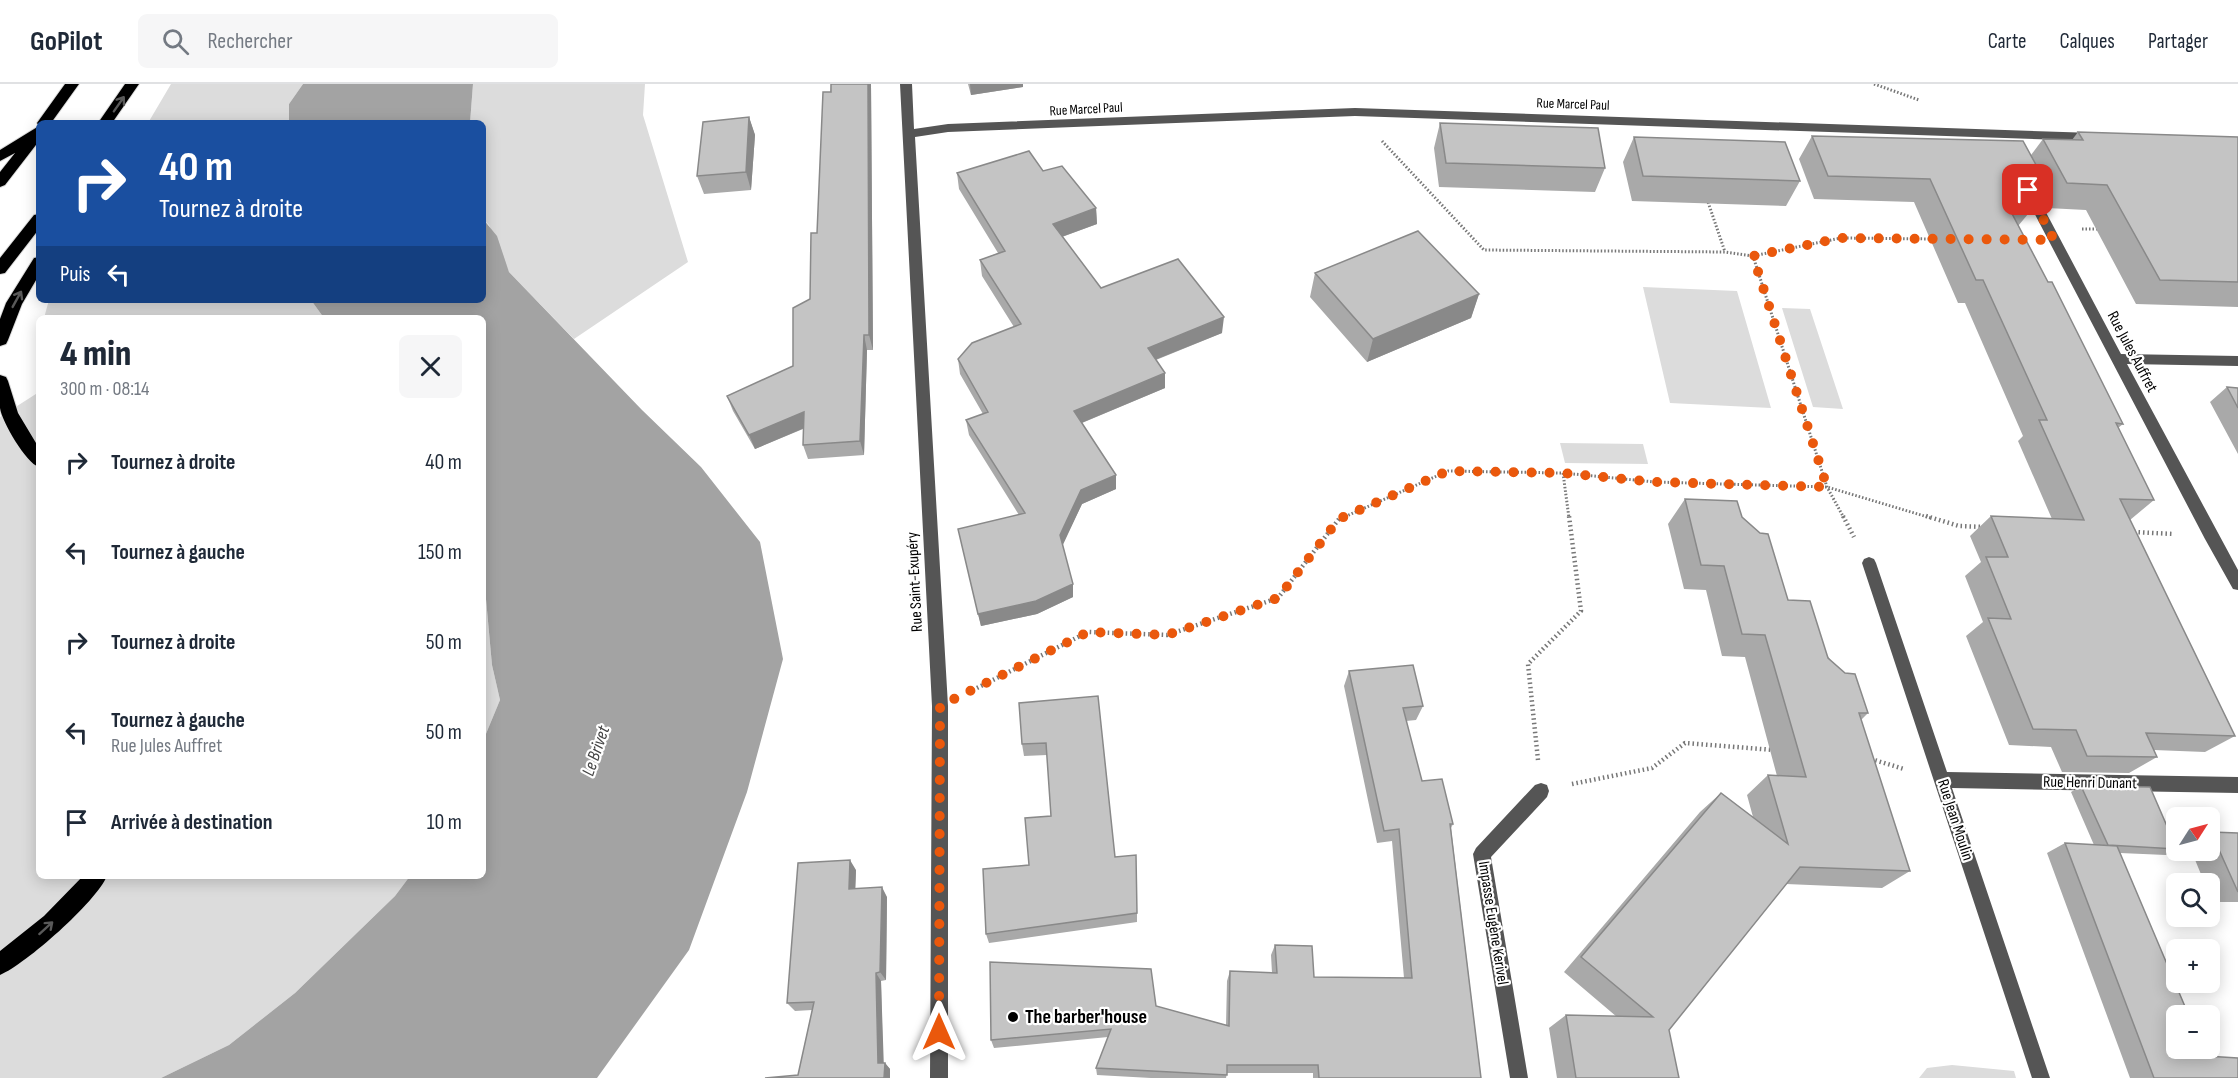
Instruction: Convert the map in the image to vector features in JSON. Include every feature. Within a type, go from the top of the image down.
[{"type":"highway","points":[[46,120],[72,84]]},
{"type":"highway","points":[[107,120],[132,84]]},
{"type":"highway","points":[[0,156],[36,132]]},
{"type":"highway","points":[[0,182],[36,134]]},
{"type":"highway","points":[[0,269],[36,223]]},
{"type":"highway","points":[[0,340],[14,303],[36,267]]},
{"type":"highway","points":[[0,381],[5,407],[27,446],[36,456]]},
{"type":"highway","points":[[0,964],[43,932],[94,879]]},
{"type":"street","name":"Rue Saint-Exupéry","points":[[906,84],[940,706],[939,1078]]},
{"type":"street","name":"Rue Marcel Paul","points":[[908,134],[948,129],[1355,112],[2001,139],[2106,137]]},
{"type":"street","name":"Rue Jules Auffret","points":[[2020,175],[2238,584]]},
{"type":"street","points":[[2118,359],[2238,362]]},
{"type":"street","name":"Rue Jean Moulin","points":[[1869,563],[2041,1078]]},
{"type":"street","name":"Rue Henri Dunant","points":[[1942,780],[2238,785]]},
{"type":"street","name":"Impasse Eugène Kerivel","points":[[1519,1078],[1482,854],[1541,790]]},
{"type":"path","points":[[1355,112],[1484,250],[1725,252],[1753,256],[1841,238],[1936,239]]},
{"type":"path","points":[[1707,198],[1725,252]]},
{"type":"path","points":[[2048,227],[2107,230]]},
{"type":"path","points":[[1753,256],[1827,487],[1869,563]]},
{"type":"path","points":[[940,706],[1088,632],[1167,635],[1278,598],[1339,519],[1448,471],[1563,473],[1655,482],[1827,487],[1959,526],[1995,527]]},
{"type":"path","points":[[1563,473],[1581,611],[1528,664],[1541,790],[1652,768],[1685,743],[1780,751]]},
{"type":"path","points":[[2126,532],[2210,535]]},
{"type":"path","points":[[1863,757],[1942,780]]},
{"type":"shaded area","points":[[171,84],[303,84],[289,104],[289,120],[150,120]]},
{"type":"shaded area","points":[[473,84],[645,84],[643,115],[688,262],[574,339],[509,272],[486,222],[486,120],[470,120]]},
{"type":"shaded area","points":[[1643,287],[1737,291],[1771,408],[1670,403]]},
{"type":"shaded area","points":[[48,303],[313,303],[322,315],[45,315]]},
{"type":"shaded area","points":[[1782,308],[1810,309],[1843,409],[1813,407]]},
{"type":"shaded area","points":[[36,394],[36,879],[408,879],[395,896],[295,993],[229,1045],[161,1078],[0,1078],[0,417]]},
{"type":"shaded area","points":[[1560,443],[1643,444],[1648,464],[1565,463]]},
{"type":"shaded area","points":[[486,600],[492,665],[500,700],[486,734]]},
{"type":"shaded area","points":[[1952,1065],[2014,1071],[2016,1078],[1919,1078],[1927,1068]]},
{"type":"water","points":[[303,84],[473,84],[470,120],[289,120],[289,104]]},
{"type":"water","name":"Le Brivet","points":[[486,223],[497,236],[509,272],[642,410],[701,467],[760,542],[783,659],[747,792],[689,950],[597,1078],[161,1078],[229,1045],[295,993],[395,896],[408,879],[486,879],[486,734],[500,700],[492,665],[486,599],[486,315],[322,315],[313,303],[486,303]]},
{"type":"building","points":[[831,84],[868,84],[869,335],[864,335],[860,441],[803,445],[804,412],[749,435],[727,396],[793,366],[793,308],[810,299],[811,233],[817,233],[823,92],[831,92]]},
{"type":"building","points":[[749,117],[746,172],[697,176],[703,122]]},
{"type":"building","points":[[1440,123],[1598,128],[1605,168],[1446,163]]},
{"type":"building","points":[[2078,132],[2238,137],[2238,282],[2160,280],[2107,185],[2067,183],[2043,139],[2083,140]]},
{"type":"building","points":[[1812,136],[2023,141],[2047,185],[2021,184],[2034,207],[2008,206],[2048,282],[2052,282],[2123,424],[2116,423],[2154,500],[2120,499],[2235,736],[2146,733],[2157,757],[2087,756],[2076,730],[2033,729],[1988,618],[2011,619],[1986,557],[2008,557],[1991,516],[2084,520],[2039,420],[2047,420],[1983,280],[1976,280],[1930,179],[1828,176]]},
{"type":"building","points":[[1634,137],[1785,142],[1800,181],[1643,176]]},
{"type":"building","points":[[1029,151],[1043,171],[1062,166],[1096,208],[1053,224],[1101,288],[1178,259],[1224,317],[1148,348],[1165,373],[1074,411],[1116,475],[1081,490],[1060,535],[1073,584],[1036,601],[978,614],[958,529],[1025,513],[966,420],[988,412],[958,359],[972,343],[1021,324],[980,260],[1005,251],[957,173]]},
{"type":"building","points":[[1418,231],[1479,294],[1373,339],[1315,273]]},
{"type":"building","points":[[2227,387],[2238,388],[2238,408]]},
{"type":"building","points":[[1685,499],[1737,501],[1742,517],[1760,533],[1768,534],[1788,600],[1810,601],[1828,658],[1845,673],[1855,674],[1868,713],[1859,713],[1910,871],[1800,867],[1669,1030],[1679,1078],[1576,1078],[1566,1015],[1653,1017],[1581,957],[1721,793],[1788,844],[1768,775],[1806,777],[1765,635],[1742,634],[1724,566],[1701,565]]},
{"type":"building","points":[[1413,665],[1423,706],[1403,708],[1422,781],[1442,779],[1453,824],[1450,824],[1481,1078],[1319,1078],[1318,1065],[1227,1065],[1227,1075],[1096,1068],[1111,1029],[991,1040],[990,962],[1151,969],[1156,1006],[1229,1026],[1230,971],[1277,973],[1275,945],[1312,946],[1314,977],[1412,978],[1399,829],[1384,831],[1349,671]]},
{"type":"building","points":[[1098,696],[1115,857],[1136,855],[1137,913],[986,934],[983,869],[1029,865],[1025,818],[1051,816],[1046,743],[1022,744],[1019,703]]},
{"type":"building","points":[[2081,786],[2150,787],[2166,824],[2166,848],[2108,845]]},
{"type":"building","points":[[2220,832],[2238,833],[2238,892],[2220,852]]},
{"type":"building","points":[[2065,843],[2117,846],[2166,962],[2166,993],[2179,993],[2184,1005],[2166,1005],[2166,1059],[2238,1058],[2238,1078],[2154,1078]]},
{"type":"building","points":[[850,860],[849,889],[882,887],[880,972],[876,973],[878,1063],[885,1063],[884,1078],[765,1078],[798,1075],[814,1002],[787,1003],[798,863]]},
{"type":"place","name":"The barber'house","points":[[1013,1017]]},
{"type":"route","points":[[939,1032],[940,706],[1088,632],[1167,635],[1278,598],[1339,519],[1448,471],[1563,473],[1655,482],[1827,487],[1753,256],[1841,238],[2054,240],[2028,190]]}]
